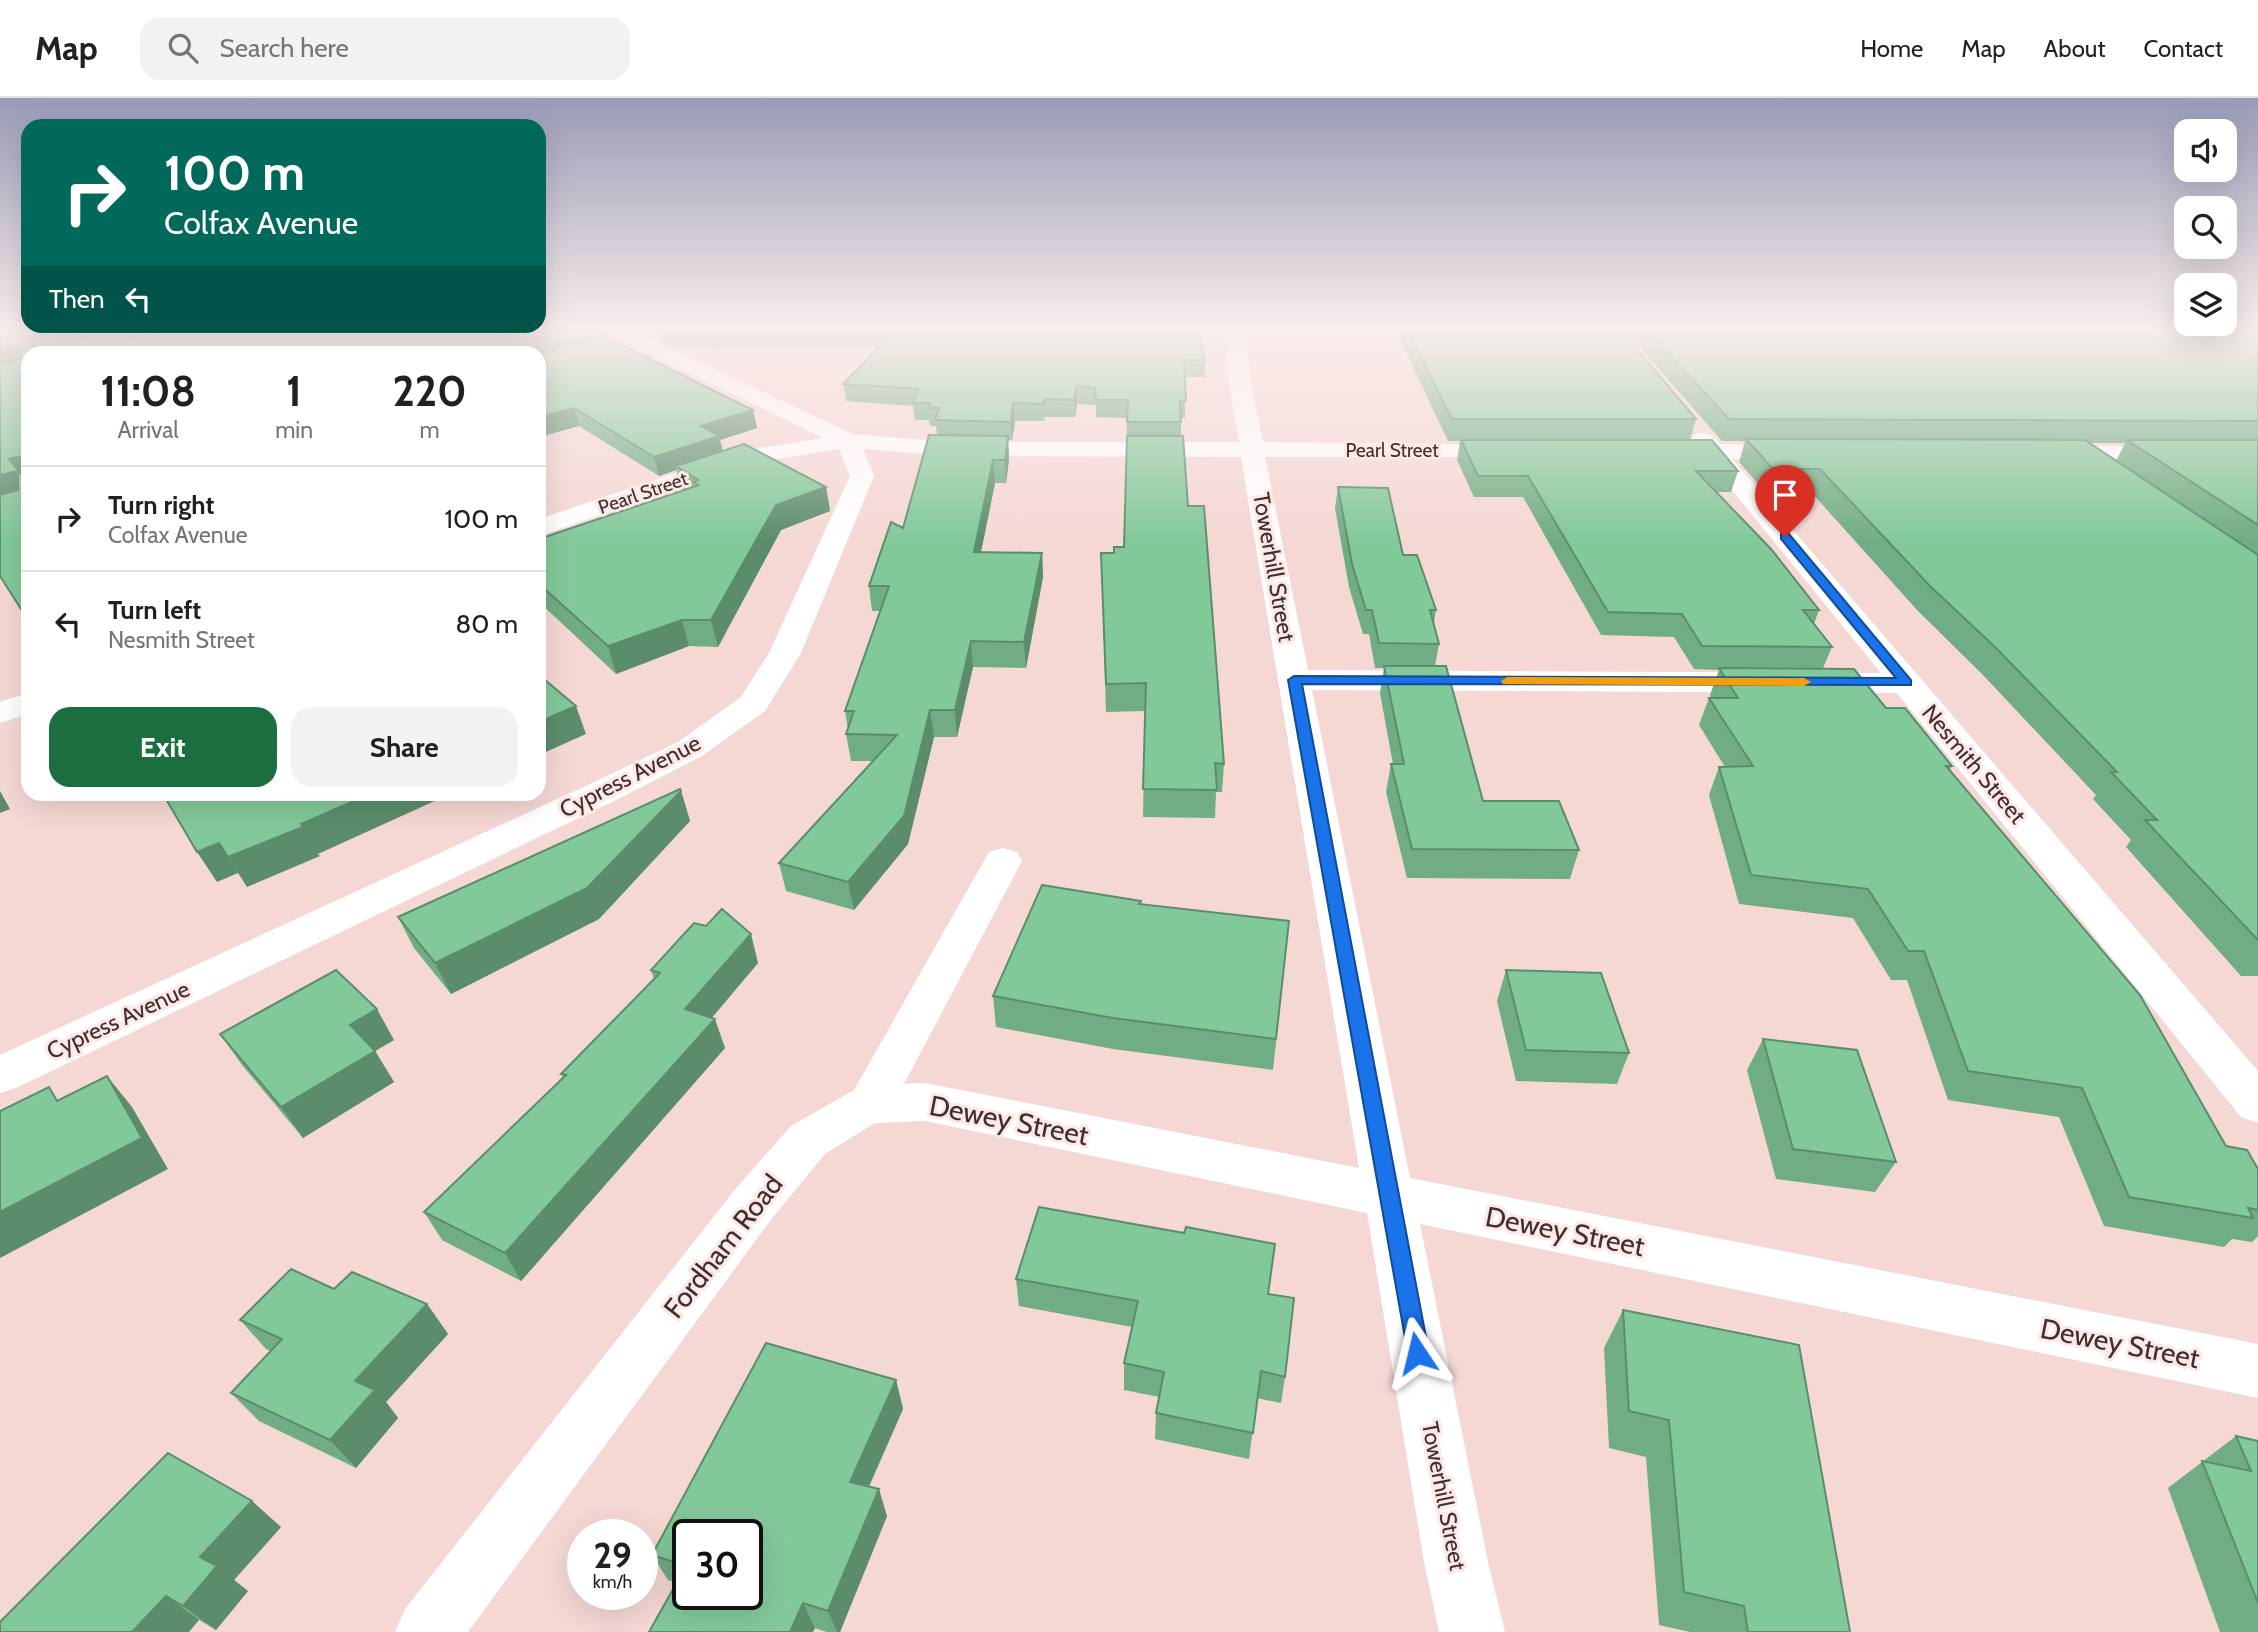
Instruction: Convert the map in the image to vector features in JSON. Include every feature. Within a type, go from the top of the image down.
[{"type":"street","points":[[761,399],[848,441]]},
{"type":"street","name":"Towerhill Street","points":[[1243,399],[1456,1562],[1472,1632]]},
{"type":"street","name":"Nesmith Street","points":[[1688,420],[2258,1104]]},
{"type":"street","name":"Pearl Street","points":[[546,526],[750,456],[848,441],[947,449],[1532,451]]},
{"type":"street","name":"Cypress Avenue","points":[[0,1075],[616,786],[690,749],[753,704],[785,653],[862,476],[848,441]]},
{"type":"street","points":[[1644,451],[1822,452]]},
{"type":"street","points":[[2026,453],[2258,453]]},
{"type":"street","points":[[2080,453],[2113,476]]},
{"type":"street","points":[[1294,680],[1906,682]]},
{"type":"street","points":[[0,713],[21,706]]},
{"type":"street","points":[[870,1104],[1003,861]]},
{"type":"street","name":"Dewey Street","points":[[870,1104],[925,1102],[2258,1371]]},
{"type":"street","name":"Fordham Road","points":[[428,1632],[755,1202],[808,1140],[870,1104]]},
{"type":"building","points":[[0,399],[21,399],[21,456],[9,459],[21,474],[21,609],[0,576],[0,495],[18,490],[18,471],[0,475]]},
{"type":"building","points":[[546,399],[730,399],[753,410],[701,426],[719,436],[654,457],[574,408],[546,415]]},
{"type":"building","points":[[915,399],[1074,399],[1044,399],[1044,404],[1013,403],[1011,422],[935,420],[939,408],[928,408],[930,403],[913,403]]},
{"type":"building","points":[[1186,399],[1186,401],[1180,401],[1181,422],[1127,422],[1128,400],[1096,400]]},
{"type":"building","points":[[1442,399],[1679,399],[1696,419],[1452,419]]},
{"type":"building","points":[[1710,399],[2258,399],[2258,421],[1729,419]]},
{"type":"building","points":[[929,435],[1008,436],[1005,460],[993,460],[974,552],[1042,553],[1024,642],[971,641],[955,710],[930,710],[904,816],[848,882],[779,863],[897,735],[846,734],[854,711],[845,711],[889,586],[869,586],[891,522],[903,528]]},
{"type":"building","points":[[1127,436],[1183,436],[1188,506],[1204,506],[1224,764],[1215,763],[1217,790],[1143,789],[1146,683],[1106,684],[1101,553],[1114,553],[1114,547],[1124,547]]},
{"type":"building","points":[[1746,439],[2085,440],[2258,555],[2258,940],[2145,820],[2157,820],[2111,772],[2117,772],[1995,647],[1930,586],[1820,469],[1773,469]]},
{"type":"building","points":[[1461,440],[1712,440],[1738,471],[1696,471],[1771,549],[1819,610],[1803,610],[1832,647],[1702,646],[1682,614],[1608,612],[1528,476],[1478,476]]},
{"type":"building","points":[[2127,440],[2258,440],[2258,525]]},
{"type":"building","points":[[744,444],[826,487],[776,505],[711,620],[682,620],[608,646],[546,590],[546,537],[699,485],[694,482],[698,480],[676,466]]},
{"type":"building","points":[[1338,487],[1388,488],[1403,555],[1417,555],[1436,610],[1430,610],[1439,644],[1379,643],[1372,610],[1366,610],[1352,564]]},
{"type":"building","points":[[1384,666],[1446,666],[1483,801],[1559,801],[1579,850],[1412,849],[1391,764],[1404,764]]},
{"type":"building","points":[[1719,668],[1854,669],[1886,708],[1905,708],[1952,766],[1946,766],[2140,995],[2226,1146],[2247,1150],[2258,1169],[2258,1210],[2248,1208],[2253,1218],[2129,1197],[2082,1088],[1968,1071],[1924,951],[1908,951],[1868,889],[1751,875],[1719,767],[1753,766],[1709,698],[1738,698]]},
{"type":"building","points":[[546,681],[576,706],[546,719]]},
{"type":"building","points":[[680,789],[587,888],[435,963],[398,917]]},
{"type":"building","points":[[167,801],[354,801],[301,824],[303,827],[228,857],[219,843],[197,852]]},
{"type":"building","points":[[1042,885],[1141,901],[1139,904],[1289,921],[1276,1039],[1113,1018],[993,996]]},
{"type":"building","points":[[722,909],[751,934],[685,1009],[715,1019],[505,1253],[424,1212],[566,1075],[561,1074],[660,973],[651,970],[694,923],[706,926]]},
{"type":"building","points":[[336,970],[377,1009],[350,1025],[375,1051],[281,1107],[220,1034]]},
{"type":"building","points":[[1506,970],[1601,973],[1629,1053],[1526,1050]]},
{"type":"building","points":[[1763,1039],[1857,1050],[1896,1162],[1793,1149]]},
{"type":"building","points":[[107,1076],[142,1138],[0,1212],[0,1111],[49,1087],[57,1101]]},
{"type":"building","points":[[1039,1207],[1184,1233],[1186,1227],[1275,1244],[1268,1294],[1294,1298],[1285,1377],[1261,1371],[1253,1433],[1156,1413],[1164,1372],[1124,1363],[1138,1301],[1016,1279]]},
{"type":"building","points":[[291,1269],[334,1289],[352,1272],[427,1304],[355,1381],[375,1390],[330,1440],[231,1393],[282,1339],[240,1320]]},
{"type":"building","points":[[1623,1310],[1799,1345],[1850,1632],[1748,1632],[1744,1606],[1684,1592],[1669,1420],[1629,1411]]},
{"type":"building","points":[[766,1343],[896,1380],[850,1482],[879,1489],[828,1611],[803,1603],[790,1632],[649,1632],[672,1591],[672,1610],[763,1610],[763,1519],[672,1519],[672,1561],[658,1557],[658,1544]]},
{"type":"building","points":[[2236,1436],[2258,1441],[2258,1603],[2202,1461],[2251,1471]]},
{"type":"building","points":[[168,1453],[252,1501],[200,1557],[217,1566],[183,1606],[166,1596],[132,1632],[0,1632],[0,1622]]},
{"type":"slow traffic","points":[[1507,681],[1804,682]]},
{"type":"route","points":[[1417,1353],[1294,680],[1906,682],[1785,537]]}]
